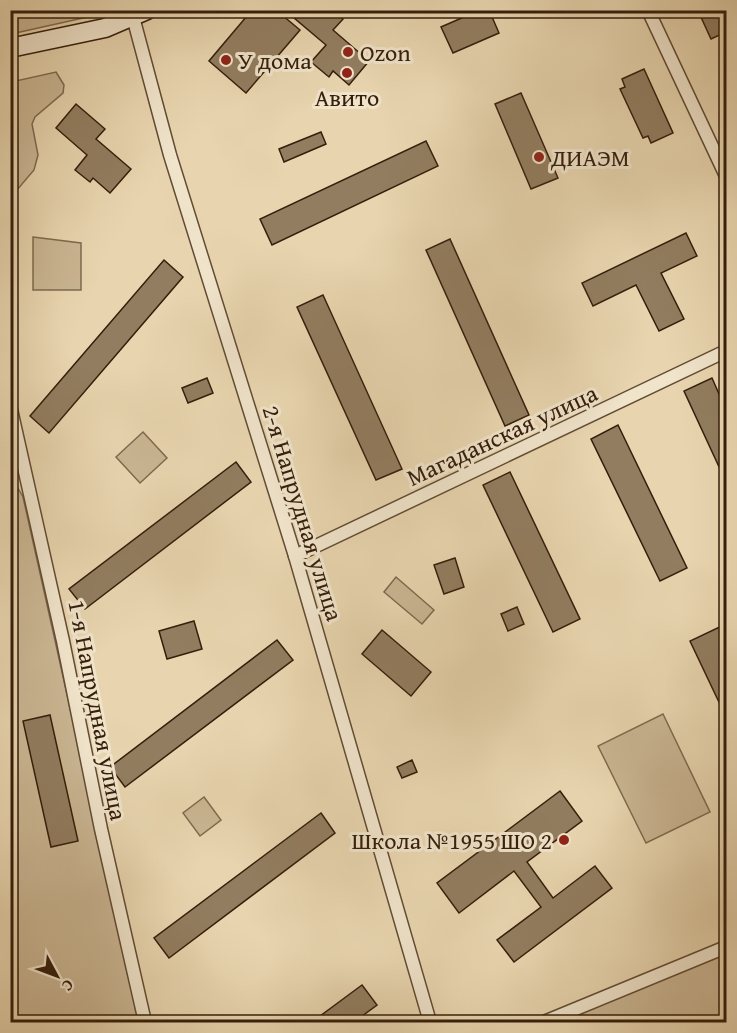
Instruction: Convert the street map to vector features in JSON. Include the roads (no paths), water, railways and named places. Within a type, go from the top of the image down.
[{"type":"street","points":[[648,10],[726,176]]},
{"type":"street","points":[[10,48],[105,28],[134,14]]},
{"type":"street","name":"2-я Напрудная улица","points":[[134,14],[187,211],[295,556],[430,1023]]},
{"type":"street","name":"Магаданская улица","points":[[295,556],[726,351]]},
{"type":"street","name":"1-я Напрудная улица","points":[[10,405],[61,630],[100,829],[145,1023]]},
{"type":"street","points":[[544,1023],[726,947]]},
{"type":"place","name":"Ozon","points":[[348,52]]},
{"type":"place","name":"У дома","points":[[226,60]]},
{"type":"place","name":"Авито","points":[[347,73]]},
{"type":"place","name":"ДИАЭМ","points":[[539,157]]},
{"type":"place","name":"Школа №1955 ШО 2","points":[[564,840]]}]
